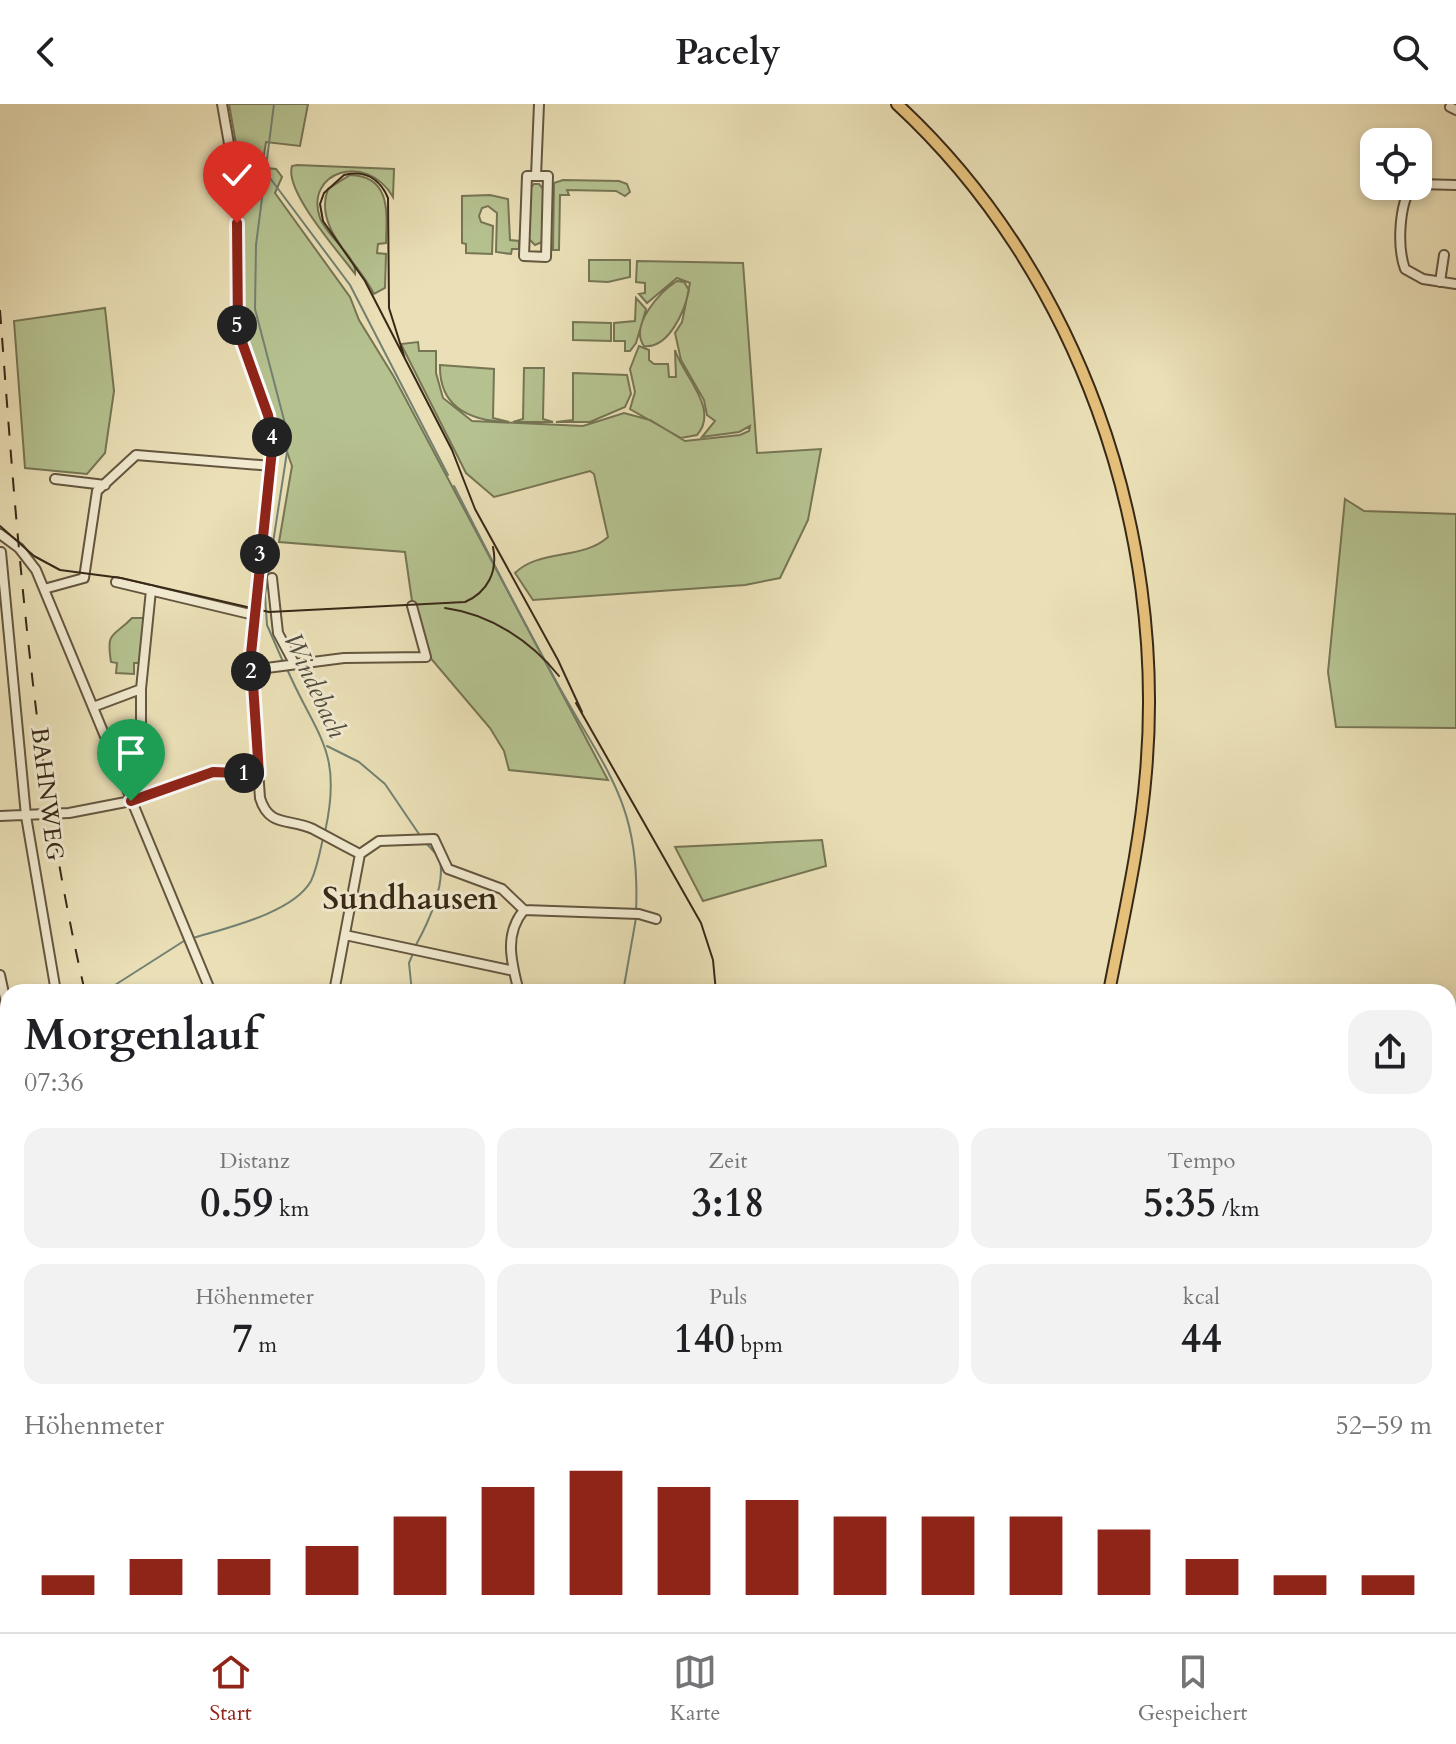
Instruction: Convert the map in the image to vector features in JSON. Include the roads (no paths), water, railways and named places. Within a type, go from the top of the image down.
[{"type":"main road","points":[[897,104],[962,175],[1036,281],[1092,395],[1129,516],[1145,612],[1149,725],[1135,860],[1111,984]]},
{"type":"street","points":[[222,104],[237,189],[237,322],[251,375],[268,415],[273,440],[251,670],[260,798],[271,817],[308,827],[360,854]]},
{"type":"street","points":[[532,176],[548,176],[546,257],[524,256],[539,104]]},
{"type":"street","points":[[1432,184],[1456,185]]},
{"type":"street","points":[[1408,200],[1403,214],[1401,258],[1405,269],[1423,279],[1456,284]]},
{"type":"street","points":[[1440,282],[1444,255]]},
{"type":"street","points":[[44,589],[84,578],[97,491],[136,455],[272,466]]},
{"type":"street","points":[[55,479],[105,485]]},
{"type":"street","points":[[0,534],[28,558],[44,589],[208,984]]},
{"type":"street","name":"BAHNWEG","points":[[1,552],[26,816],[55,984]]},
{"type":"street","points":[[272,578],[278,633],[287,663]]},
{"type":"street","points":[[116,582],[254,615]]},
{"type":"street","points":[[111,750],[141,738],[141,689],[151,590]]},
{"type":"street","points":[[251,670],[287,663],[426,657],[412,606]]},
{"type":"street","points":[[93,707],[141,689]]},
{"type":"street","points":[[0,816],[69,813],[131,801],[213,772],[259,774]]},
{"type":"street","points":[[336,984],[360,854],[379,841],[434,839],[440,846],[448,869],[502,889],[524,910],[635,914],[656,919]]},
{"type":"street","points":[[517,984],[509,949],[518,917],[524,910]]},
{"type":"street","points":[[345,935],[514,971]]},
{"type":"waterway","name":"Windebach","points":[[274,104],[256,245],[255,309],[289,439],[265,595],[267,625],[284,664]]},
{"type":"waterway","points":[[267,174],[350,285],[448,475]]},
{"type":"waterway","points":[[454,486],[616,789],[632,842],[636,912]]},
{"type":"waterway","name":"Windebach","points":[[287,669],[317,729],[329,763],[330,804],[325,832]]},
{"type":"waterway","points":[[327,746],[359,762],[385,784],[421,837]]},
{"type":"waterway","name":"Windebach","points":[[193,938],[258,918],[290,902],[311,881],[323,838]]},
{"type":"waterway","points":[[425,842],[437,855]]},
{"type":"waterway","points":[[416,945],[438,893],[440,860]]},
{"type":"waterway","points":[[624,984],[636,918]]},
{"type":"waterway","name":"Windebach","points":[[117,984],[187,939]]},
{"type":"waterway","points":[[411,984],[409,963],[414,951]]},
{"type":"tram line","points":[[405,359],[389,308],[388,198],[381,186],[371,178],[359,174],[344,175],[324,193],[320,204],[323,221],[365,281],[452,450],[475,509],[558,660],[582,712]]},
{"type":"tram line","points":[[0,526],[34,556],[60,570],[121,578],[269,612],[465,602],[480,593],[490,580],[494,564],[493,547]]},
{"type":"tram line","points":[[445,608],[478,616],[508,631],[536,651],[559,676]]},
{"type":"tram line","points":[[576,703],[701,923],[713,960],[715,984]]},
{"type":"railway","points":[[0,310],[29,652],[52,823],[83,984]]},
{"type":"district","name":"Sundhausen","points":[[410,899]]}]
